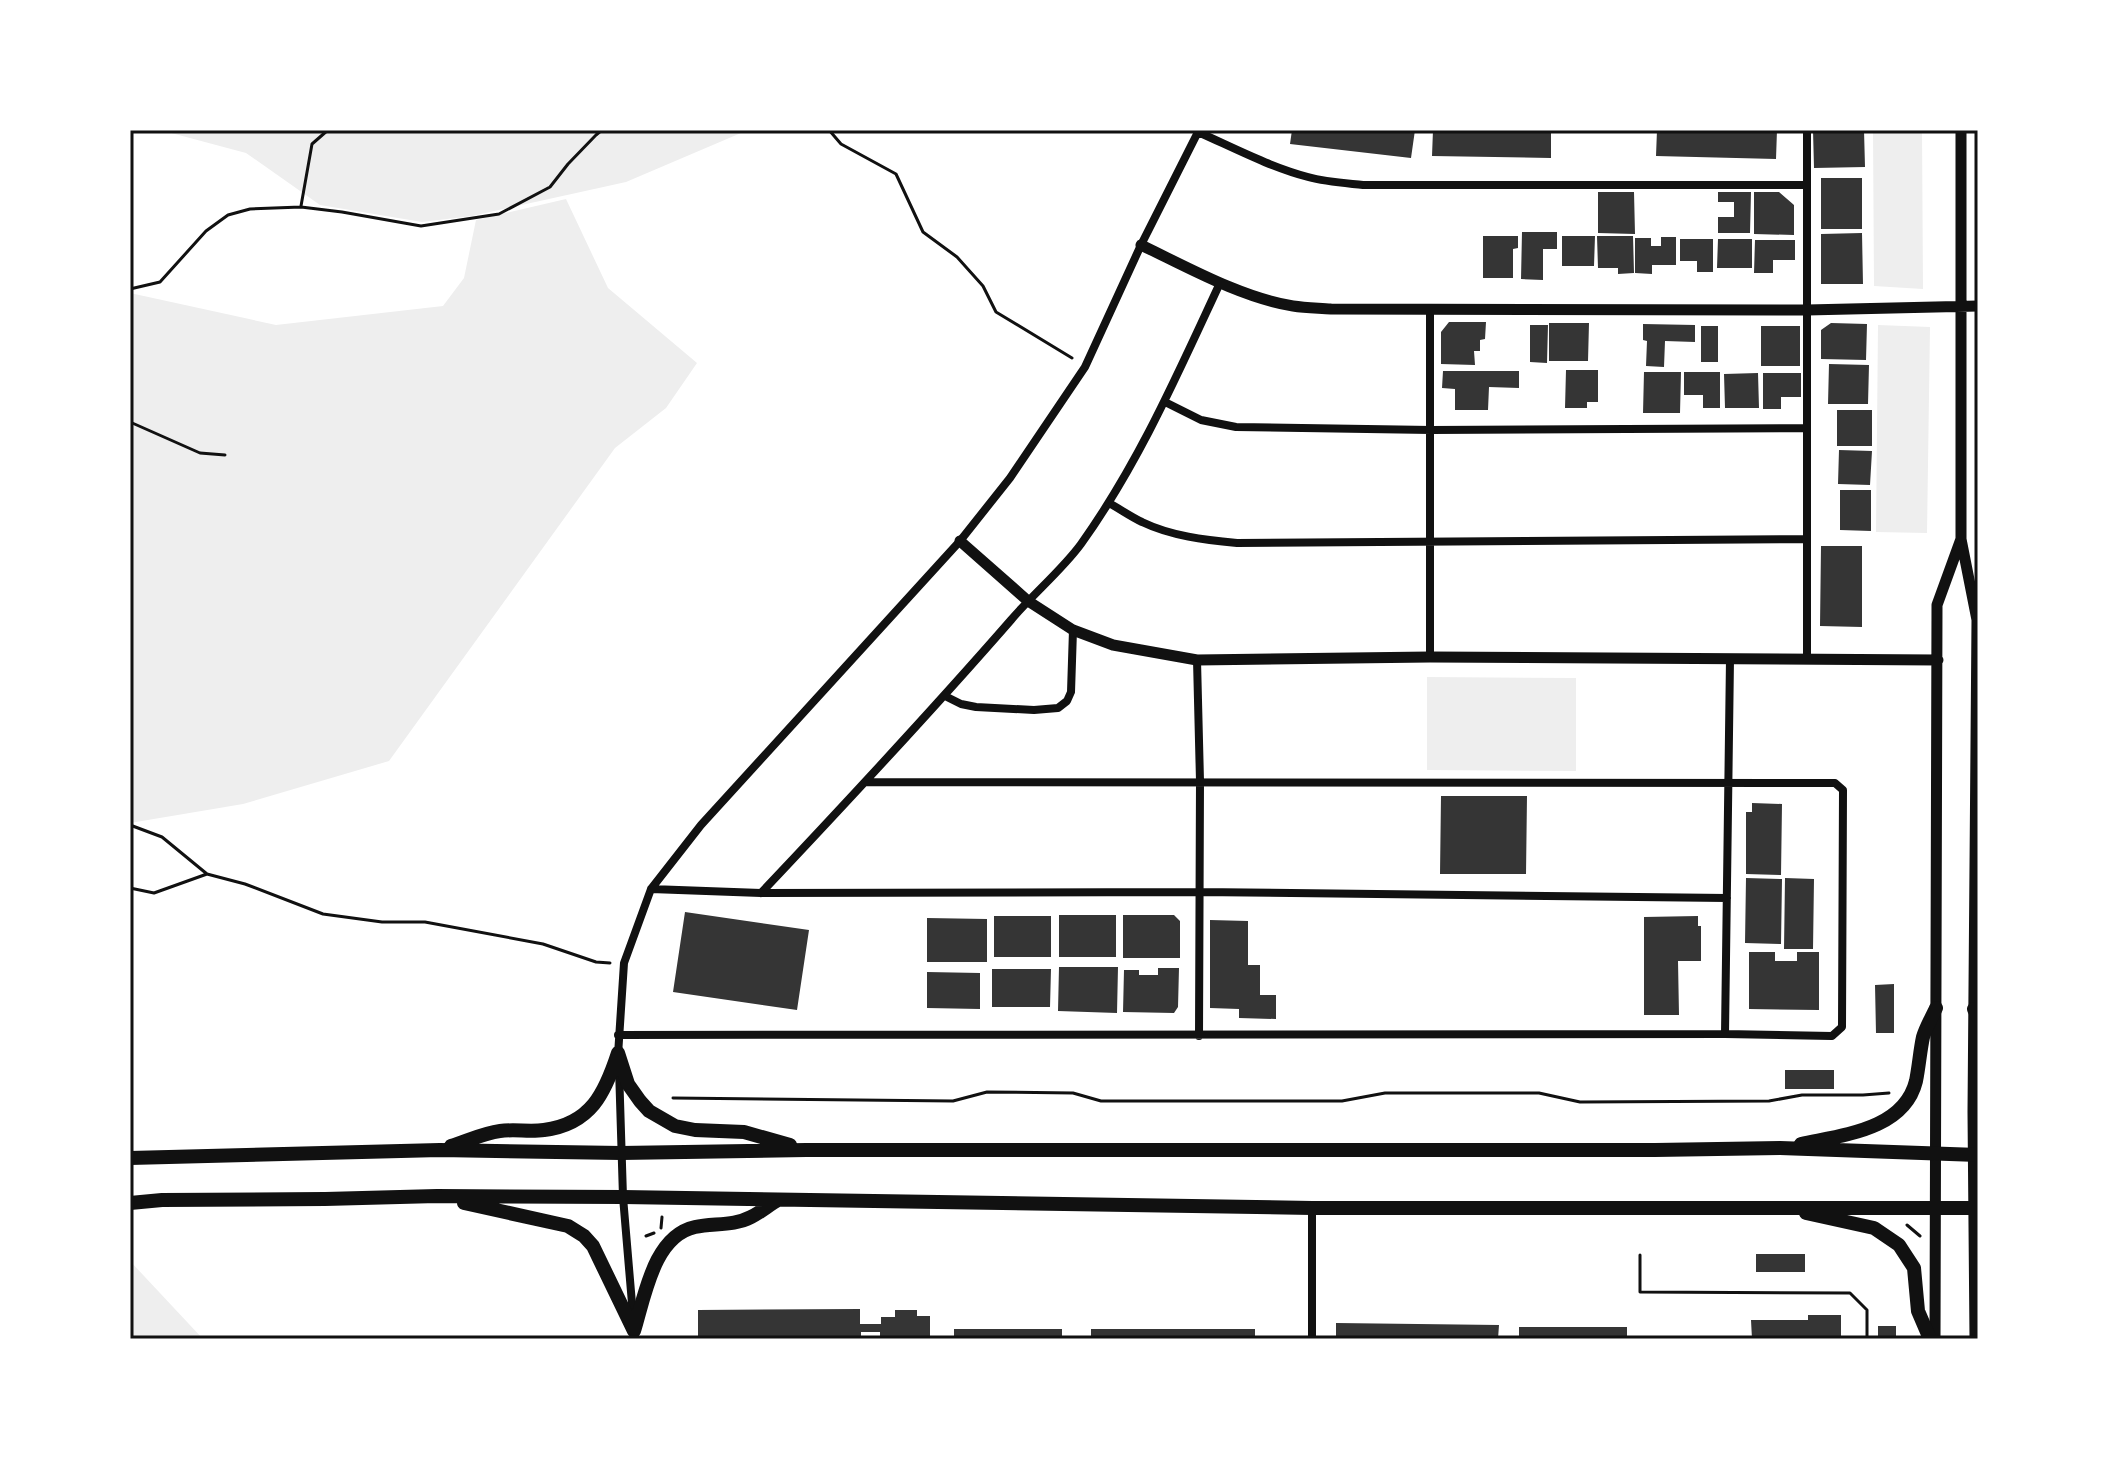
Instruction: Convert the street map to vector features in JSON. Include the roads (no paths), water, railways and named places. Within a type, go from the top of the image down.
[{"type":"main road","points":[[1780,1148],[1855,1132],[1881,1122],[1902,1109],[1910,1098],[1924,1034],[1936,1008]]},
{"type":"main road","points":[[618,1053],[628,1084],[640,1101],[649,1111],[675,1126],[744,1132],[806,1150]]},
{"type":"main road","points":[[440,1150],[498,1131],[544,1130],[569,1123],[593,1105],[608,1084],[618,1053]]},
{"type":"main road","points":[[130,1158],[440,1150],[621,1153],[1780,1148],[1976,1154]]},
{"type":"main road","points":[[437,1196],[568,1226],[584,1236],[593,1246],[635,1335]]},
{"type":"main road","points":[[130,1203],[437,1196],[1312,1208],[1976,1208]]},
{"type":"main road","points":[[635,1335],[645,1293],[665,1244],[695,1227],[723,1225],[750,1218],[778,1199]]},
{"type":"main road","points":[[1786,1207],[1874,1228],[1899,1245],[1914,1268],[1918,1311],[1932,1339]]},
{"type":"street","points":[[1807,130],[1807,659]]},
{"type":"street","points":[[1961,130],[1961,539],[1977,620],[1977,1339]]},
{"type":"street","points":[[635,1335],[623,1197],[618,1035],[624,963],[651,889],[701,825],[960,541],[1010,478],[1085,367],[1198,131],[1306,177],[1363,185],[1807,185]]},
{"type":"street","points":[[1141,245],[1220,283],[1291,306],[1331,309],[1807,310],[1978,306]]},
{"type":"street","points":[[761,893],[1078,548],[1128,472],[1165,402],[1220,283]]},
{"type":"street","points":[[1430,310],[1430,657]]},
{"type":"street","points":[[1165,402],[1201,420],[1236,427],[1431,430],[1807,428]]},
{"type":"street","points":[[1109,503],[1143,523],[1186,536],[1237,543],[1806,539]]},
{"type":"street","points":[[1932,1339],[1936,1208],[1937,605],[1961,539]]},
{"type":"street","points":[[960,541],[1028,601],[1073,630],[1113,645],[1197,660],[1430,657],[1938,660]]},
{"type":"street","points":[[945,696],[976,707],[1058,708],[1067,701],[1071,692],[1073,630]]},
{"type":"street","points":[[1725,1034],[1730,659]]},
{"type":"street","points":[[1197,660],[1199,1036]]},
{"type":"street","points":[[618,1035],[1832,1036],[1842,1027],[1843,790],[1835,783],[866,782]]},
{"type":"street","points":[[651,889],[761,893],[1198,892],[1727,898]]},
{"type":"street","points":[[1312,1208],[1312,1339]]}]
